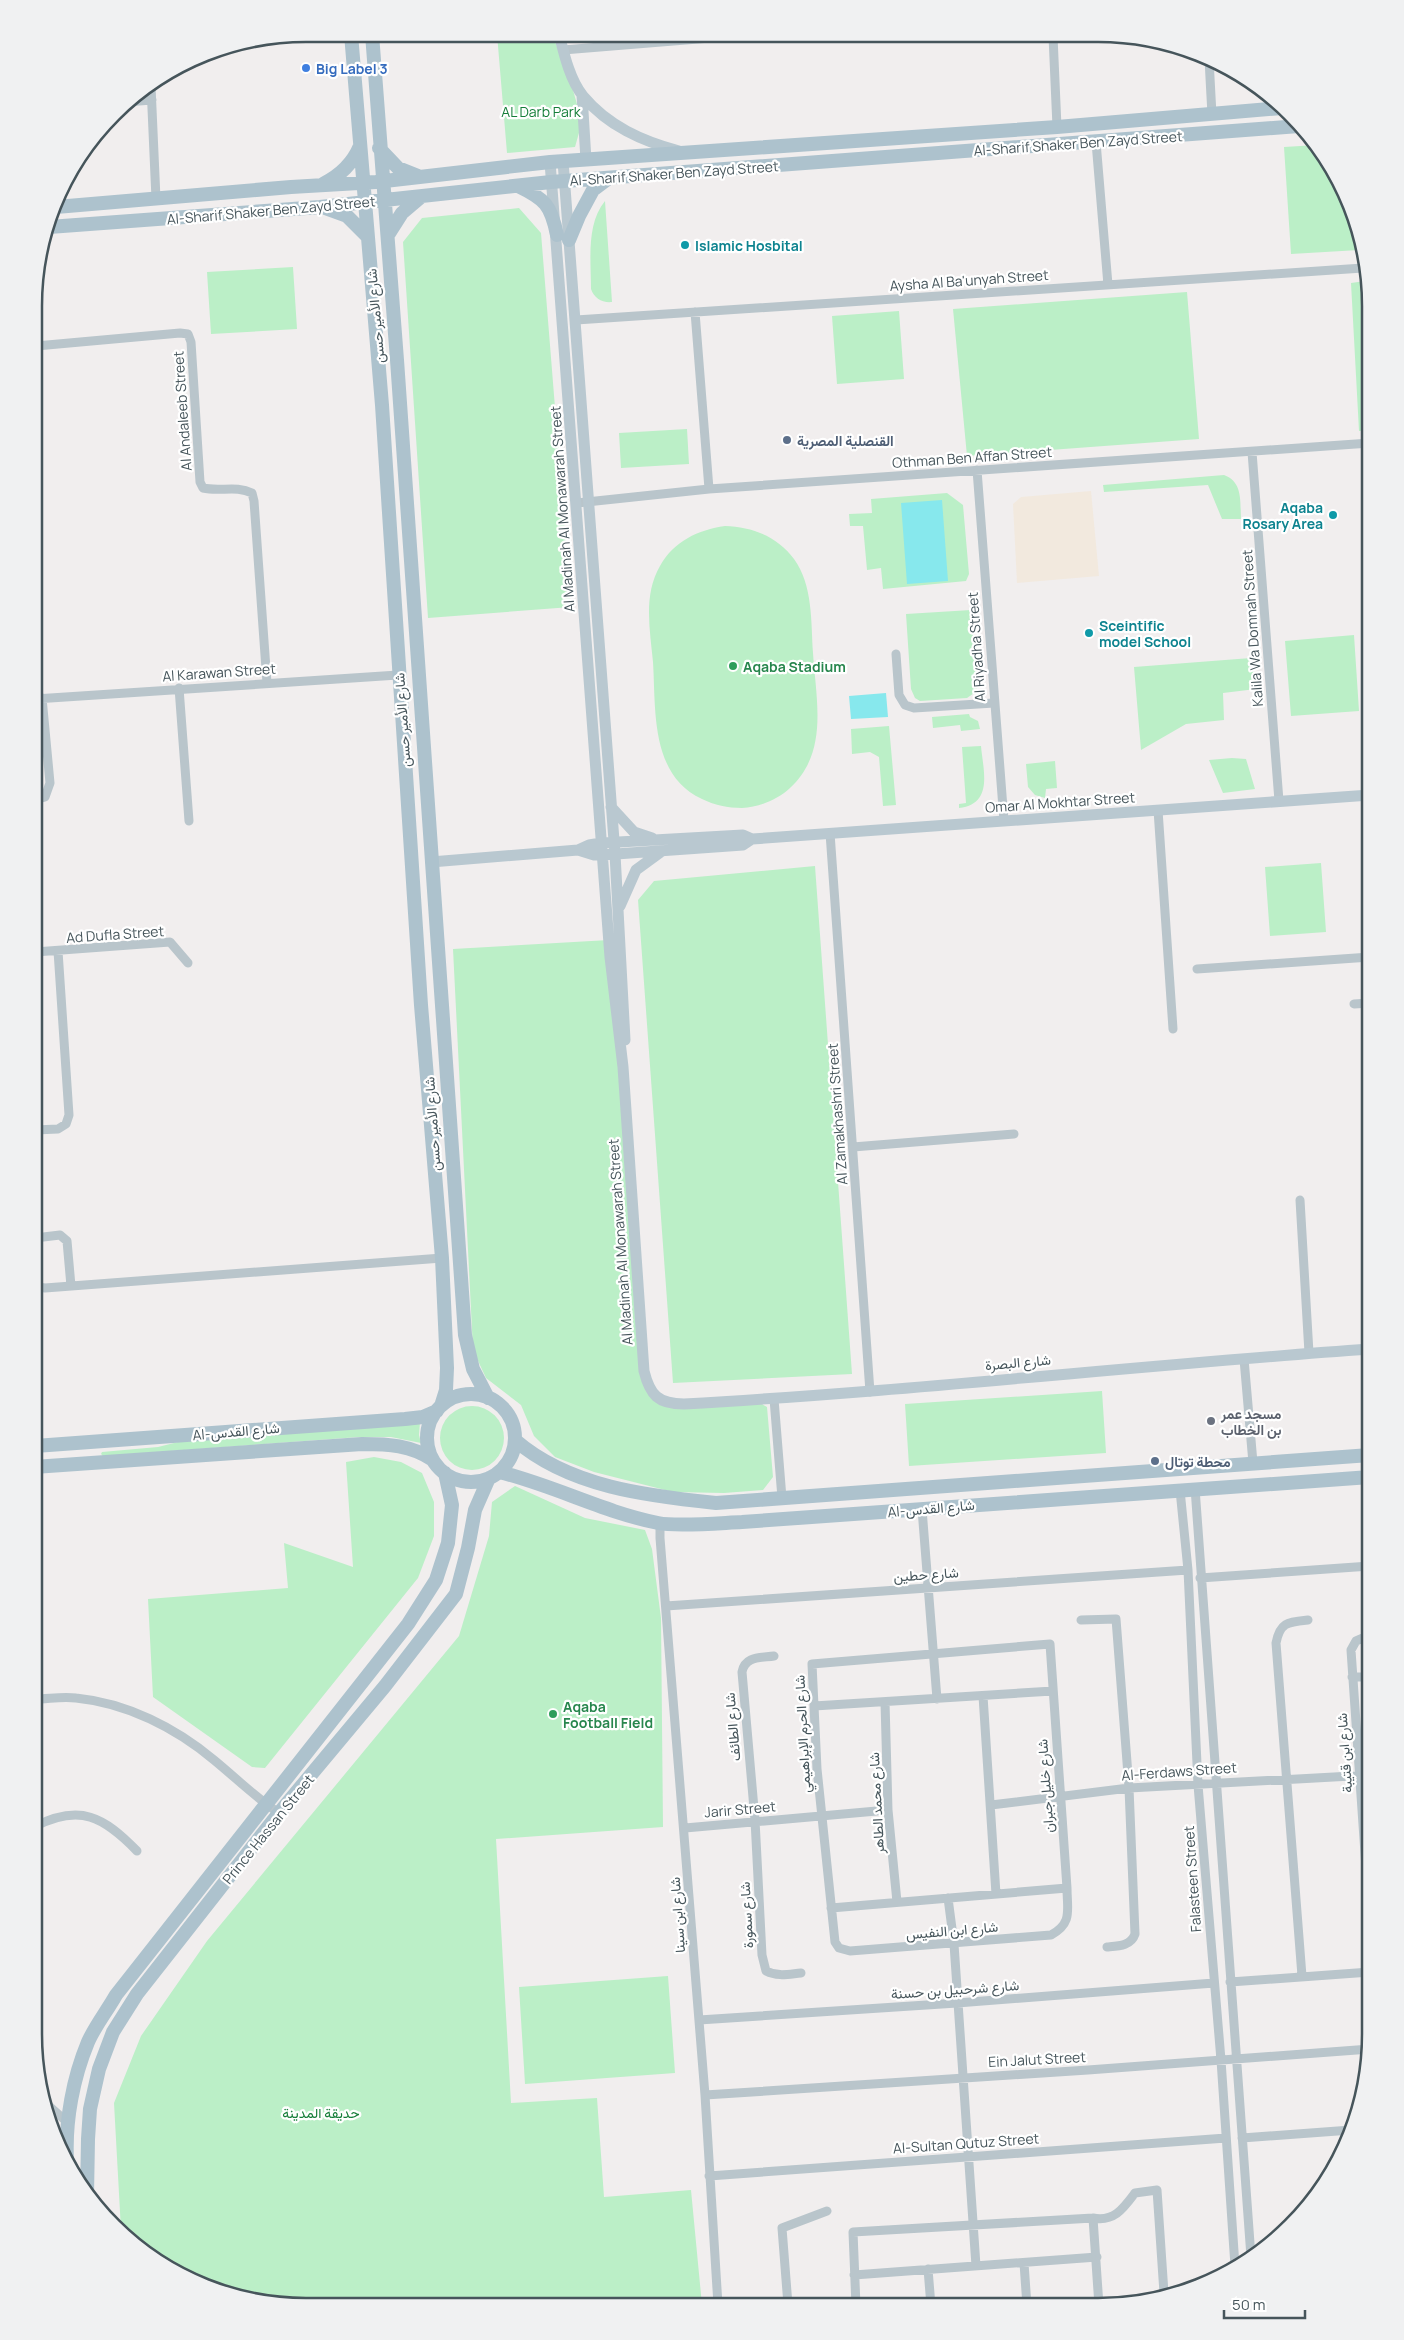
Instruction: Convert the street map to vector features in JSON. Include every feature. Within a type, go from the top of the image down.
[{"type":"main road","name":"شارع الأمير حسن","points":[[352,42],[392,558],[398,676],[442,1258],[447,1368],[446,1390],[439,1408]]},
{"type":"main road","name":"شارع الأمير حسن","points":[[372,42],[379,148],[388,235],[465,1334],[473,1369],[488,1398]]},
{"type":"main road","points":[[561,42],[582,95],[586,160]]},
{"type":"main road","points":[[582,95],[626,132],[647,142],[685,153]]},
{"type":"main road","name":"Al-Sharif Shaker Ben Zayd Street","points":[[62,207],[382,181],[557,162],[1057,127],[1273,109]]},
{"type":"main road","name":"Al-Sharif Shaker Ben Zayd Street","points":[[55,227],[320,207],[558,181],[1291,127]]},
{"type":"main road","points":[[940,135],[944,152]]},
{"type":"main road","points":[[321,185],[334,179],[349,164],[360,146]]},
{"type":"main road","points":[[379,148],[398,168],[421,177]]},
{"type":"main road","name":"Al Madinah Al Monawarah Street","points":[[557,162],[563,238],[577,502],[613,997],[623,1067],[644,1371],[650,1390],[662,1401],[669,1404]]},
{"type":"main road","points":[[517,185],[541,198],[563,238],[579,216],[594,190],[610,178]]},
{"type":"main road","points":[[388,235],[402,213],[422,196]]},
{"type":"main road","points":[[320,207],[348,216],[368,237]]},
{"type":"main road","points":[[60,211],[65,226]]},
{"type":"main road","name":"Al Madinah Al Monawarah Street","points":[[563,238],[576,320],[615,848],[625,1032],[623,1067]]},
{"type":"main road","points":[[392,558],[410,557]]},
{"type":"main road","name":"Omar Al Mokhtar Street","points":[[431,862],[578,850],[590,845],[602,849],[662,845],[743,835],[752,839],[1362,796]]},
{"type":"main road","points":[[611,807],[634,832],[662,845],[636,870],[618,910]]},
{"type":"main road","points":[[421,993],[440,991]]},
{"type":"main road","name":"شارع البصرة","points":[[669,1404],[870,1392],[1102,1370],[1362,1350]]},
{"type":"main road","points":[[464,1395],[488,1398],[498,1403],[508,1415],[514,1430],[513,1452],[507,1463],[494,1475],[480,1481],[462,1481],[445,1473],[433,1460],[428,1448],[427,1435],[430,1422],[439,1408],[452,1399],[464,1395]]},
{"type":"main road","name":"Al-شارع القدس","points":[[42,1446],[405,1419],[423,1417],[439,1408]]},
{"type":"main road","name":"Al-شارع القدس","points":[[515,1440],[527,1451],[557,1467],[598,1483],[653,1496],[716,1503],[1362,1456]]},
{"type":"main road","points":[[89,1443],[91,1463]]},
{"type":"main road","name":"Al-شارع القدس","points":[[42,1466],[320,1446],[382,1444],[419,1451],[433,1460]]},
{"type":"main road","points":[[1340,1479],[1336,1475],[1334,1466],[1337,1459],[1343,1457]]},
{"type":"main road","points":[[1313,1459],[1320,1463],[1321,1466],[1320,1474],[1314,1480]]},
{"type":"main road","name":"Prince Hassan Street","points":[[67,2144],[68,2123],[77,2073],[89,2040],[116,1995],[408,1624],[436,1580],[448,1543],[452,1505],[445,1473]]},
{"type":"main road","name":"Al-شارع القدس","points":[[494,1475],[528,1479],[587,1503],[660,1524],[742,1522],[1020,1500],[1362,1478]]},
{"type":"main road","name":"Prince Hassan Street","points":[[87,2180],[90,2109],[99,2069],[113,2032],[137,1994],[280,1813],[385,1686],[456,1594],[468,1548],[474,1510],[494,1475]]},
{"type":"main road","points":[[1046,1479],[1041,1484],[1041,1490],[1050,1499]]},
{"type":"main road","points":[[1020,1500],[1027,1496],[1029,1491],[1027,1485],[1022,1480]]},
{"type":"street","points":[[563,50],[661,42]]},
{"type":"street","points":[[1053,42],[1057,127]]},
{"type":"street","points":[[1209,68],[1212,114]]},
{"type":"street","points":[[152,93],[156,198]]},
{"type":"street","points":[[141,101],[152,100]]},
{"type":"street","points":[[1096,142],[1108,285]]},
{"type":"street","name":"Aysha Al Ba'unyah Street","points":[[576,320],[1358,268]]},
{"type":"street","points":[[695,312],[710,489]]},
{"type":"street","name":"Al Andaleeb Street","points":[[42,345],[180,333],[188,334],[191,342],[200,482],[203,488],[211,490],[242,489],[252,493],[254,501],[267,683]]},
{"type":"street","name":"Othman Ben Affan Street","points":[[577,502],[710,489],[1362,444]]},
{"type":"street","name":"Kalila Wa Domnah Street","points":[[1252,452],[1279,801]]},
{"type":"street","name":"Al Riyadha Street","points":[[976,470],[1004,821]]},
{"type":"street","points":[[896,654],[899,695],[905,705],[914,708],[994,703]]},
{"type":"street","name":"Al Karawan Street","points":[[42,699],[179,688],[398,676]]},
{"type":"street","points":[[179,688],[188,820]]},
{"type":"street","name":"Al Karawan Street","points":[[42,722],[50,784],[45,797],[42,798]]},
{"type":"street","points":[[1158,810],[1173,1030]]},
{"type":"street","name":"Al Zamakhashri Street","points":[[830,833],[854,1146],[870,1392]]},
{"type":"street","name":"Ad Dufla Street","points":[[42,952],[170,942],[188,963]]},
{"type":"street","points":[[42,1130],[58,1129],[66,1124],[69,1115],[58,951]]},
{"type":"street","points":[[1198,969],[1362,958]]},
{"type":"street","points":[[1354,1004],[1362,1004]]},
{"type":"street","points":[[854,1146],[1014,1134]]},
{"type":"street","points":[[1300,1200],[1309,1353]]},
{"type":"street","points":[[42,1237],[60,1235],[67,1241],[71,1286]]},
{"type":"street","points":[[42,1288],[442,1258]]},
{"type":"street","points":[[1244,1359],[1253,1463]]},
{"type":"street","points":[[774,1399],[782,1498]]},
{"type":"street","points":[[1195,1488],[1200,1578],[1250,2248]]},
{"type":"street","name":"Falasteen Street","points":[[1180,1490],[1188,1570],[1198,1785],[1221,2060],[1235,2259]]},
{"type":"street","points":[[922,1509],[936,1698]]},
{"type":"street","name":"شارع ابن سينا","points":[[660,1524],[705,2095],[718,2298]]},
{"type":"street","points":[[1200,1578],[1362,1567]]},
{"type":"street","name":"شارع حطين","points":[[666,1606],[1188,1570]]},
{"type":"street","points":[[1081,1620],[1116,1619],[1129,1788],[1135,1934],[1132,1940],[1123,1945],[1107,1947]]},
{"type":"street","points":[[1302,1976],[1276,1643],[1278,1630],[1283,1626],[1292,1622],[1308,1620]]},
{"type":"street","name":"شارع ابن قتيبة","points":[[1362,1639],[1356,1642],[1351,1650],[1362,1799]]},
{"type":"street","name":"شارع الحرم الإبراهيمي","points":[[838,1948],[835,1942],[822,1816],[812,1664],[1050,1644]]},
{"type":"street","name":"شارع خليل جبران","points":[[1050,1644],[1068,1918],[1065,1926]]},
{"type":"street","name":"شارع الطائف","points":[[755,1820],[742,1672],[743,1664],[746,1661],[774,1656]]},
{"type":"street","points":[[1352,1677],[1362,1677]]},
{"type":"street","points":[[814,1706],[1053,1692]]},
{"type":"street","points":[[983,1696],[996,1894]]},
{"type":"street","points":[[42,1700],[76,1698],[110,1705],[166,1725],[213,1759],[266,1804],[280,1813]]},
{"type":"street","name":"شارع محمد الطاهر","points":[[885,1702],[888,1810],[897,1902]]},
{"type":"street","name":"Al-Ferdaws Street","points":[[990,1804],[1129,1788],[1287,1778],[1360,1776]]},
{"type":"street","name":"Jarir Street","points":[[685,1828],[755,1820],[888,1810]]},
{"type":"street","points":[[42,1824],[60,1817],[81,1816],[101,1820],[117,1831],[136,1851]]},
{"type":"street","name":"شارع سمورة","points":[[755,1820],[764,1966],[766,1971],[777,1975],[802,1973]]},
{"type":"street","points":[[831,1908],[1066,1888]]},
{"type":"street","points":[[948,1898],[954,1944],[967,2157],[976,2266]]},
{"type":"street","name":"شارع ابن النفيس","points":[[838,1948],[850,1951],[1051,1935],[1065,1926]]},
{"type":"street","points":[[1230,1982],[1362,1972]]},
{"type":"street","name":"شارع شرحبيل بن حسنة","points":[[698,2020],[957,2003],[1214,1983]]},
{"type":"street","name":"Ein Jalut Street","points":[[705,2095],[1361,2049]]},
{"type":"street","points":[[53,2110],[68,2123]]},
{"type":"street","points":[[1242,2138],[1343,2131]]},
{"type":"street","name":"Al-Sultan Qutuz Street","points":[[709,2176],[1226,2138]]},
{"type":"street","points":[[855,2298],[853,2232],[1111,2218],[1124,2207],[1134,2193],[1157,2190],[1164,2289]]},
{"type":"street","points":[[787,2298],[782,2228],[826,2211]]},
{"type":"street","points":[[1093,2218],[1099,2298]]},
{"type":"street","points":[[854,2275],[1097,2257]]},
{"type":"street","points":[[1024,2262],[1026,2298]]},
{"type":"street","points":[[928,2269],[930,2298]]},
{"type":"green space","name":"AL Darb Park","points":[[498,42],[555,42],[571,83],[582,122],[575,147],[507,153]]},
{"type":"green space","points":[[1307,146],[1317,160],[1341,205],[1348,222],[1355,250],[1291,254],[1284,147]]},
{"type":"green space","points":[[605,201],[612,302],[605,302],[599,299],[591,289],[590,255],[592,232],[599,210]]},
{"type":"green space","points":[[519,208],[541,233],[571,607],[428,618],[403,242],[422,218]]},
{"type":"green space","points":[[293,267],[297,329],[211,334],[207,272]]},
{"type":"green space","points":[[1360,282],[1362,306],[1362,431],[1359,431],[1351,283]]},
{"type":"green space","points":[[1187,292],[1199,439],[967,456],[953,309]]},
{"type":"green space","points":[[899,311],[904,379],[837,384],[832,316]]},
{"type":"green space","points":[[687,429],[689,464],[621,468],[619,433]]},
{"type":"green space","points":[[1224,475],[1235,482],[1237,487],[1241,519],[1222,519],[1208,485],[1104,492],[1103,485]]},
{"type":"green space","points":[[947,493],[963,505],[969,574],[966,581],[883,589],[881,568],[867,570],[863,526],[850,526],[849,514],[872,513],[871,499]]},
{"type":"green space","name":"Aqaba Stadium","points":[[725,526],[745,528],[772,539],[787,551],[800,569],[805,580],[810,604],[817,707],[815,742],[802,774],[790,788],[774,799],[755,806],[742,808],[726,807],[702,799],[685,788],[673,774],[664,758],[656,720],[649,625],[651,589],[660,566],[666,557],[688,538],[705,530]]},
{"type":"green space","points":[[971,610],[977,691],[967,698],[920,701],[915,698],[911,689],[906,614]]},
{"type":"green space","points":[[1354,635],[1359,711],[1291,716],[1285,641]]},
{"type":"green space","points":[[1251,658],[1256,689],[1223,693],[1224,720],[1186,724],[1141,750],[1134,667]]},
{"type":"green space","points":[[969,714],[970,717],[978,721],[980,729],[961,731],[960,725],[933,728],[932,717]]},
{"type":"green space","points":[[889,726],[896,805],[883,806],[879,757],[870,752],[852,754],[851,729]]},
{"type":"green space","points":[[981,746],[984,775],[982,793],[970,805],[959,808],[959,804],[966,803],[962,747]]},
{"type":"green space","points":[[1246,759],[1255,789],[1223,793],[1209,760]]},
{"type":"green space","points":[[1055,761],[1057,788],[1046,789],[1045,798],[1035,795],[1028,787],[1026,764]]},
{"type":"green space","points":[[1321,863],[1326,932],[1270,936],[1265,867]]},
{"type":"green space","points":[[815,866],[852,1374],[673,1383],[638,900],[654,881]]},
{"type":"green space","points":[[609,940],[645,1388],[668,1407],[758,1402],[767,1407],[773,1477],[763,1490],[724,1493],[673,1492],[594,1472],[555,1457],[534,1436],[521,1405],[486,1378],[473,1350],[453,949]]},
{"type":"green space","points":[[1102,1391],[1106,1453],[909,1466],[905,1404]]},
{"type":"green space","points":[[472,1406],[484,1409],[495,1415],[501,1426],[504,1438],[501,1450],[495,1461],[484,1467],[472,1470],[460,1467],[449,1461],[443,1450],[440,1438],[443,1426],[449,1415],[460,1409]]},
{"type":"green space","points":[[420,1422],[419,1435],[421,1443],[391,1437],[359,1437],[103,1456],[101,1454],[102,1452],[158,1447],[178,1442]]},
{"type":"green space","points":[[374,1457],[401,1462],[422,1473],[434,1502],[434,1536],[418,1578],[265,1768],[252,1767],[153,1697],[148,1599],[288,1588],[284,1543],[353,1567],[346,1462]]},
{"type":"green space","name":"حديقة المدينة","points":[[515,1486],[585,1518],[645,1530],[652,1549],[661,1618],[663,1827],[496,1839],[511,2103],[597,2098],[604,2197],[691,2190],[701,2298],[306,2298],[272,2295],[222,2284],[174,2262],[146,2243],[120,2220],[114,2103],[141,2036],[207,1941],[459,1636],[489,1536],[492,1502]]},
{"type":"green space","points":[[668,1976],[675,2073],[525,2084],[519,1987]]},
{"type":"sand","points":[[1091,491],[1099,576],[1017,583],[1013,504],[1021,497]]},
{"type":"water","points":[[942,500],[948,581],[907,584],[901,503]]},
{"type":"water","points":[[886,693],[888,717],[851,719],[849,696]]},
{"type":"place","name":"Big Label 3","points":[[306,68]]},
{"type":"place","name":"Islamic Hosbital","points":[[685,245]]},
{"type":"place","name":"القنصلية المصرية","points":[[787,440]]},
{"type":"place","name":"Aqaba Rosary Area","points":[[1333,515]]},
{"type":"place","name":"Sceintific model School","points":[[1089,633]]},
{"type":"place","name":"Aqaba Stadium","points":[[733,666]]},
{"type":"place","name":"مسجد عمر بن الخطاب","points":[[1211,1421]]},
{"type":"place","name":"محطة توتال","points":[[1155,1461]]},
{"type":"place","name":"Aqaba Football Field","points":[[553,1714]]}]
